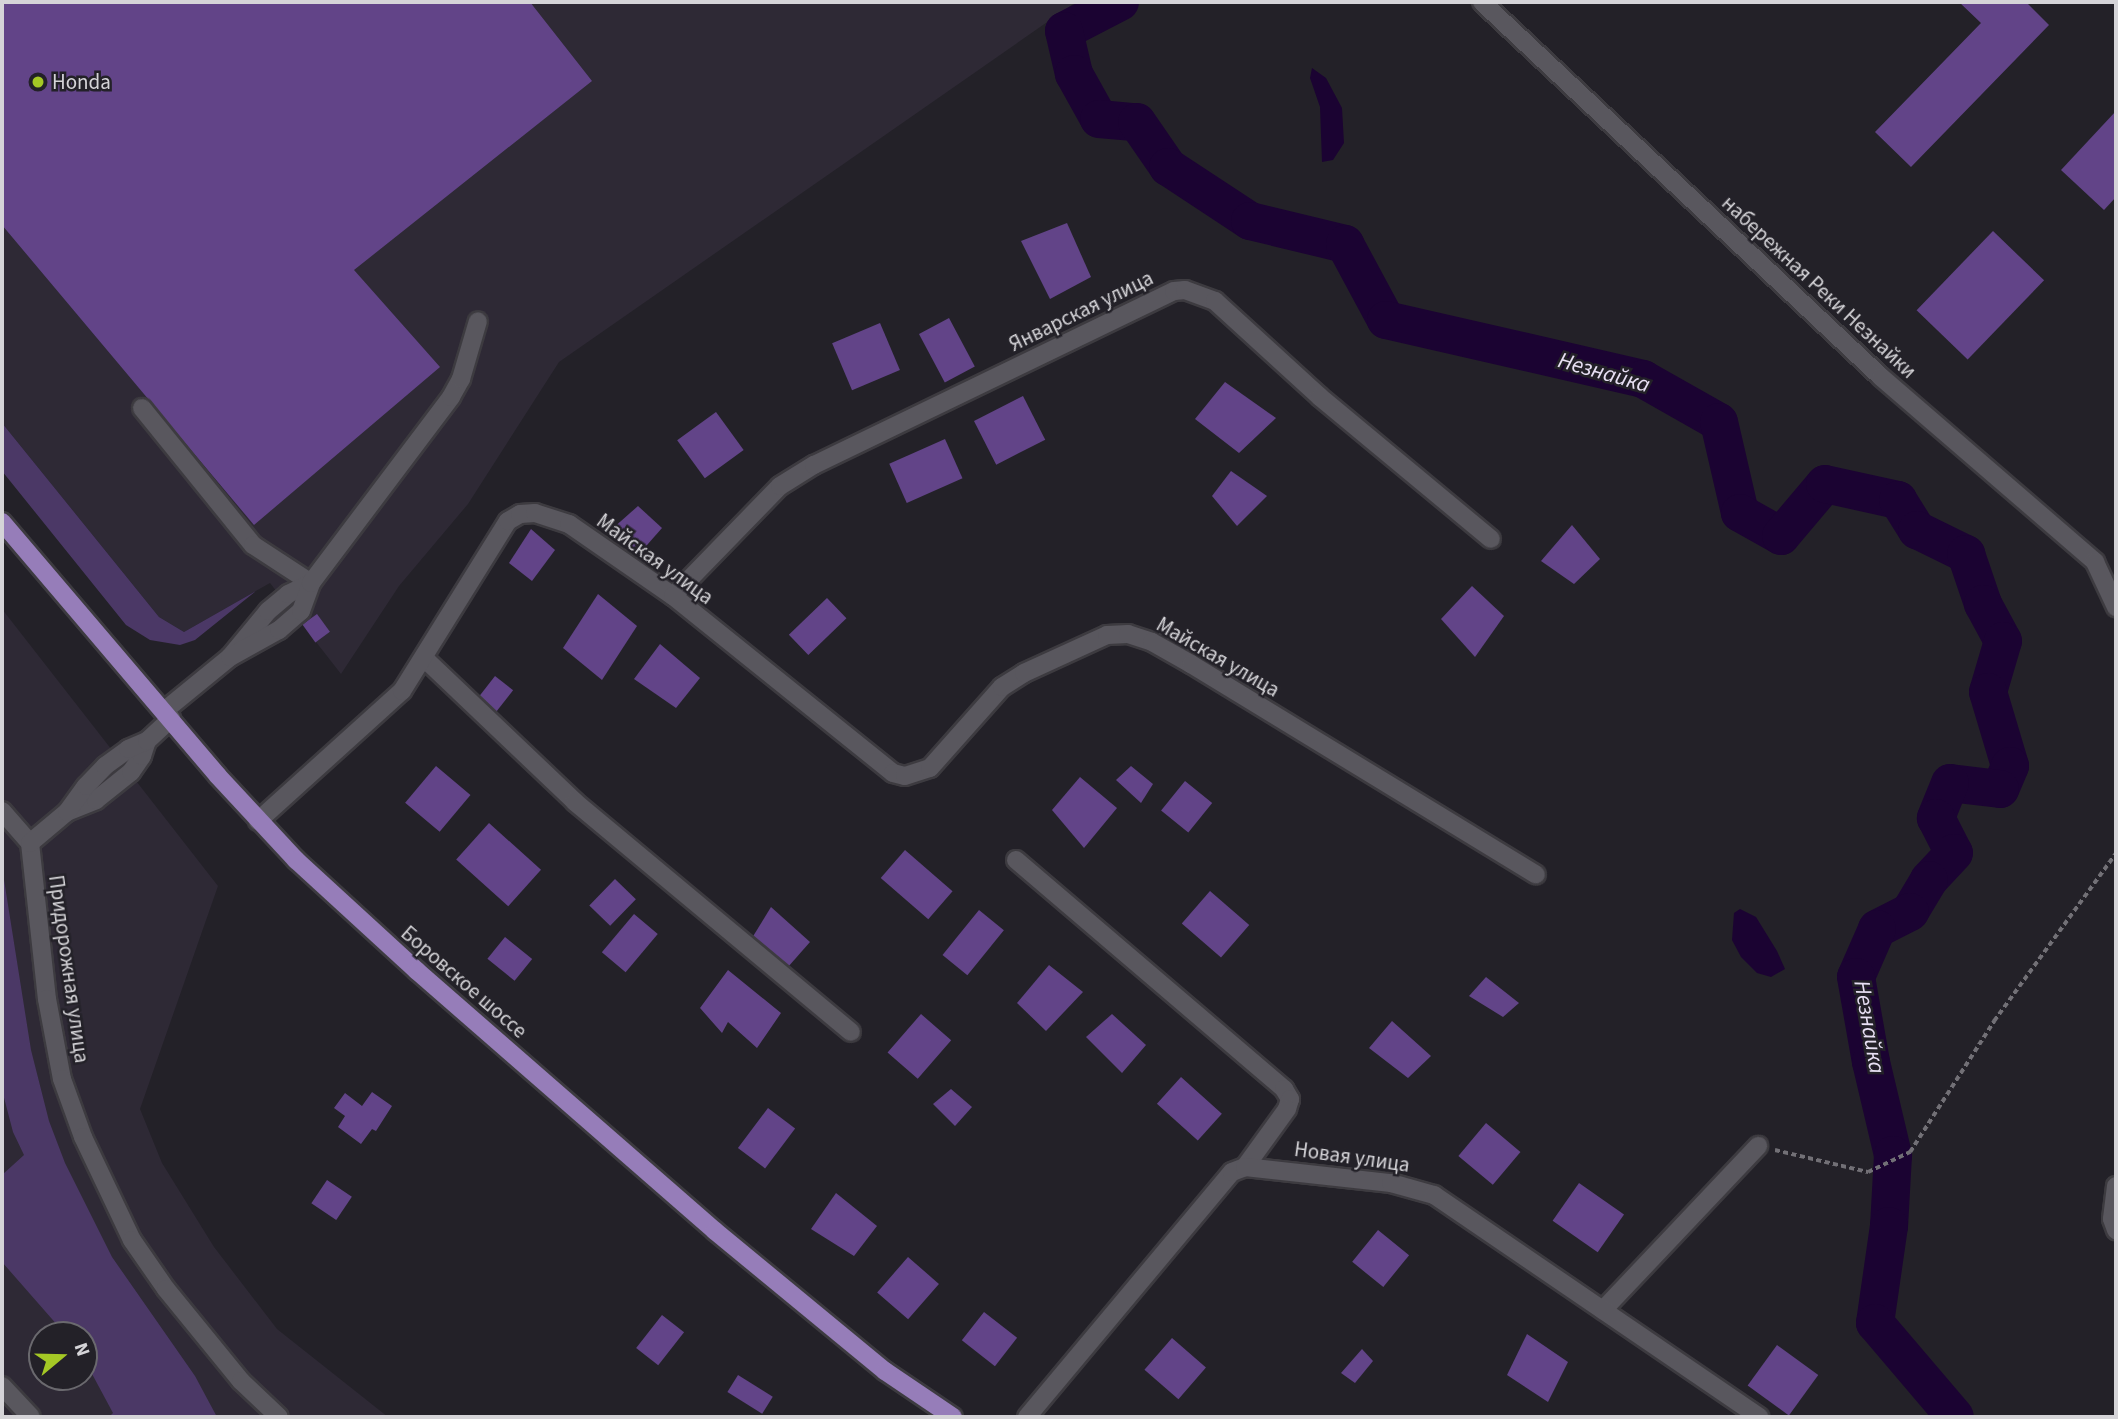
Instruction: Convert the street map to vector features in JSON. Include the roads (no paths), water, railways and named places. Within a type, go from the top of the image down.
[{"type":"main road","name":"Боровское шоссе","points":[[2,522],[258,821],[408,963],[715,1231],[885,1371],[953,1417]]},
{"type":"street","name":"набережная Реки Незнайки","points":[[1482,2],[1881,377],[2095,562],[2116,607]]},
{"type":"street","name":"Январская улица","points":[[673,596],[780,486],[814,465],[1174,291],[1185,290],[1215,301],[1320,397],[1491,540]]},
{"type":"street","points":[[2,811],[30,842],[67,812],[96,800],[131,772],[142,756],[147,741],[167,715],[230,657],[269,637],[296,616],[305,603],[311,583],[451,397],[461,379],[478,321]]},
{"type":"street","points":[[142,408],[253,545],[311,583]]},
{"type":"street","name":"Майская улица","points":[[424,658],[508,521],[520,514],[550,516],[569,524],[673,596],[893,773],[905,776],[929,768],[1002,687],[1024,673],[1107,635],[1128,634],[1191,664],[1536,875]]},
{"type":"street","points":[[258,821],[402,691],[424,658],[575,803],[851,1032]]},
{"type":"street","name":"Придорожная улица","points":[[30,842],[47,999],[62,1079],[83,1137],[132,1240],[166,1289],[241,1381],[279,1417]]},
{"type":"street","points":[[1016,860],[1284,1089],[1290,1099],[1287,1109],[1245,1167],[1232,1172],[1027,1417]]},
{"type":"street","points":[[1603,1310],[1758,1146]]},
{"type":"street","name":"Новая улица","points":[[1245,1167],[1391,1183],[1434,1195],[1759,1417]]},
{"type":"street","points":[[2116,1186],[2112,1219],[2116,1230]]},
{"type":"street","points":[[2,1386],[32,1417]]},
{"type":"waterway","name":"Незнайка","points":[[1120,2],[1064,31],[1074,74],[1099,119],[1137,122],[1168,167],[1250,221],[1345,244],[1386,320],[1643,379],[1719,422],[1740,513],[1781,536],[1825,484],[1898,500],[1917,530],[1966,554],[1983,604],[2003,641],[1988,692],[2010,766],[2000,789],[1950,783],[1936,818],[1954,853],[1929,880],[1910,912],[1877,929],[1856,977],[1871,1062],[1893,1155],[1889,1226],[1875,1323],[1955,1417]]},
{"type":"place","name":"Honda","points":[[38,82]]}]
